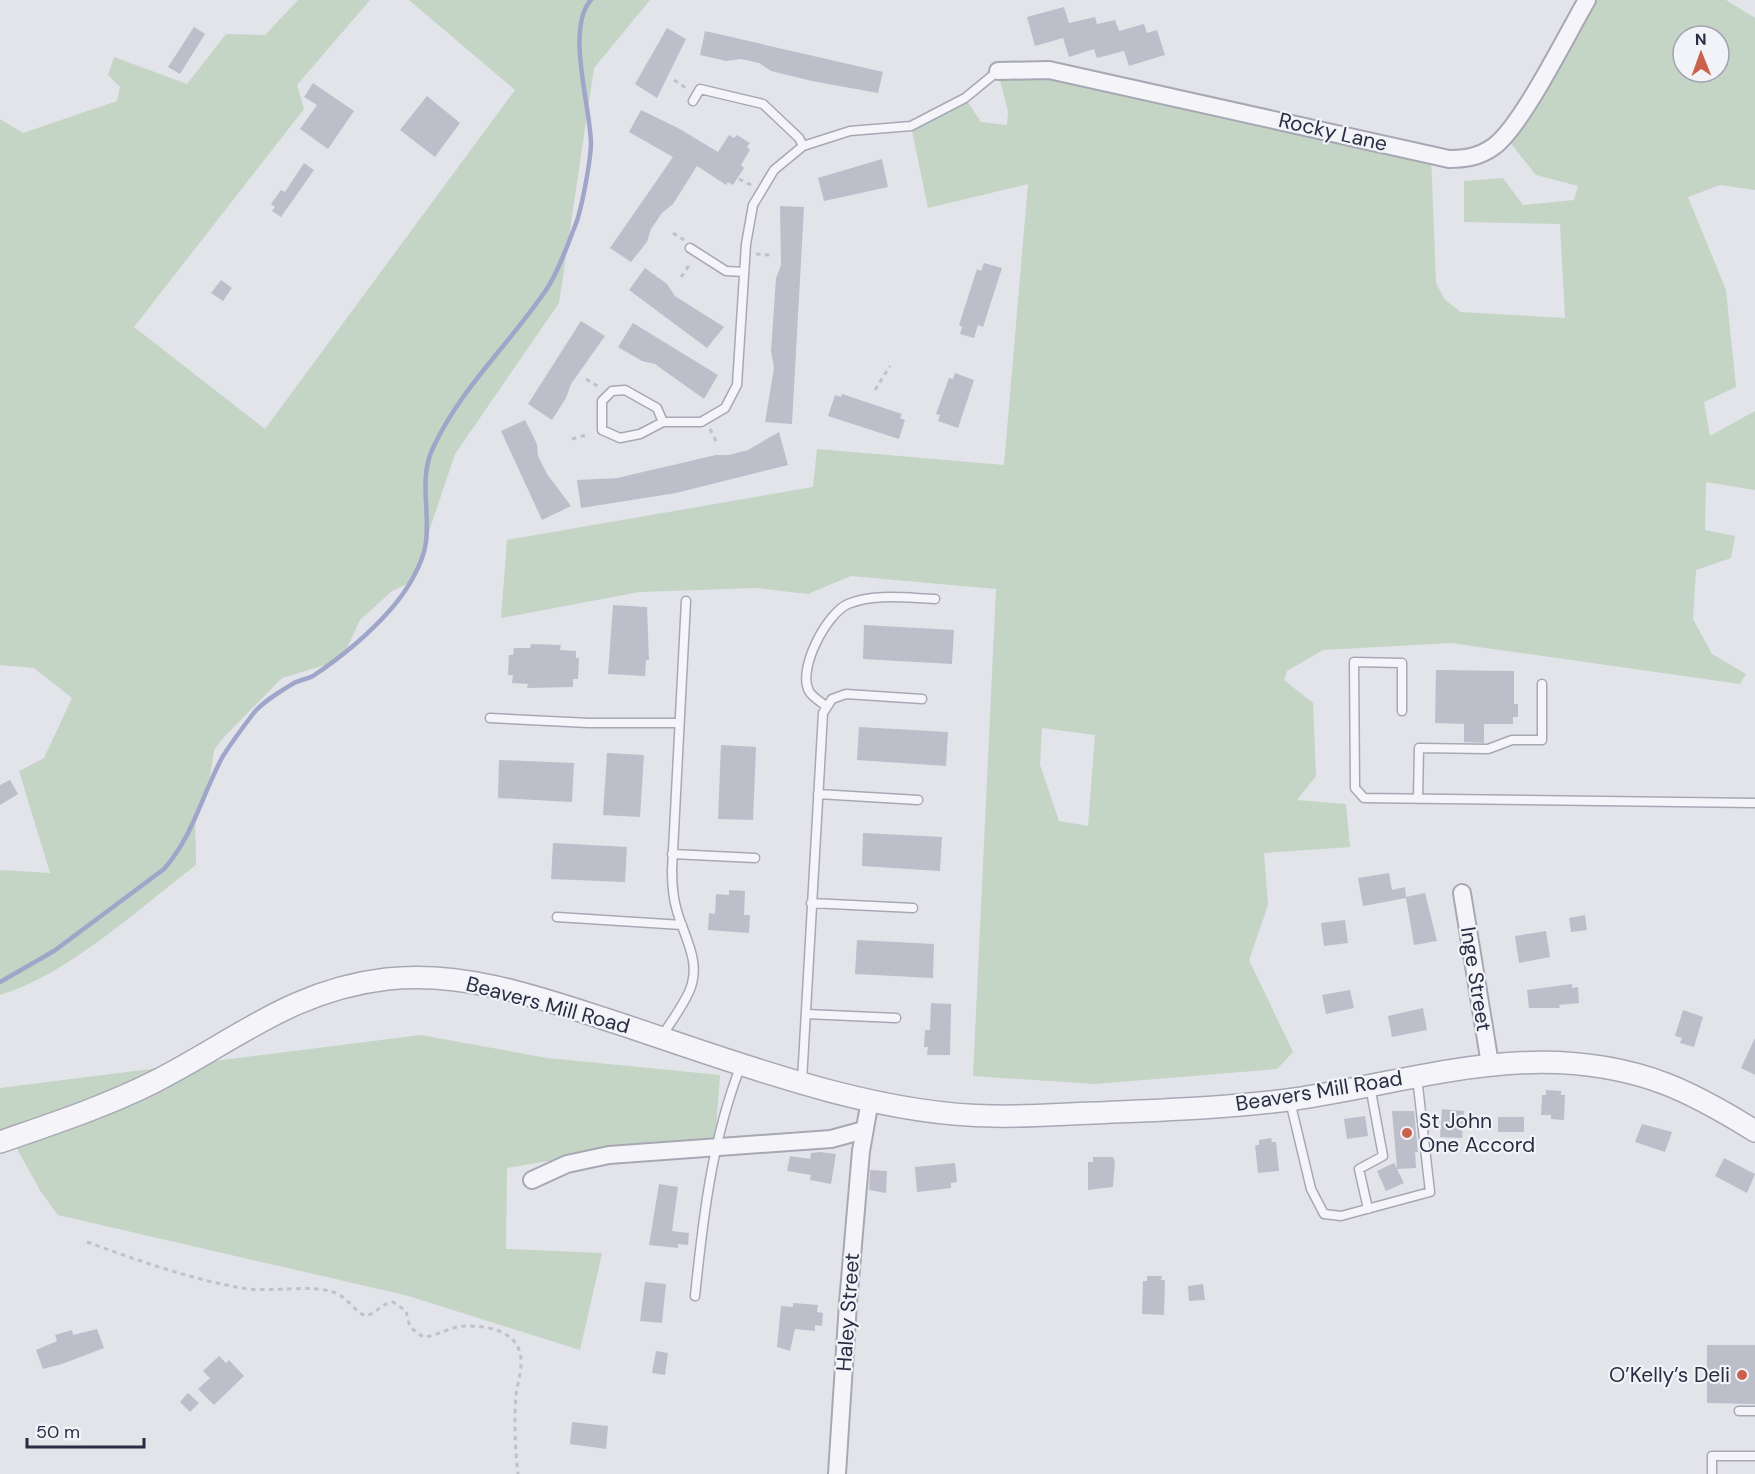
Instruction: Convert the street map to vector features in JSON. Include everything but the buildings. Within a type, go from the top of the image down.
[{"type":"street","name":"Rocky Lane","points":[[998,71],[1049,70],[1449,159],[1465,159],[1480,154],[1505,136],[1587,0]]},
{"type":"street","name":"Inge Street","points":[[1462,893],[1490,1064]]},
{"type":"street","name":"Beavers Mill Road","points":[[0,1142],[80,1115],[125,1096],[287,1006],[347,986],[388,979],[434,978],[492,985],[802,1081],[870,1100],[920,1110],[992,1116],[1137,1111],[1290,1100],[1490,1064],[1573,1062],[1631,1073],[1700,1099],[1755,1131]]},
{"type":"street","points":[[532,1180],[567,1164],[609,1155],[831,1139],[864,1130],[870,1100]]},
{"type":"street","name":"Haley Street","points":[[837,1474],[864,1130]]},
{"type":"lane","points":[[663,422],[657,408],[625,390],[612,391],[602,401],[602,430],[620,438],[640,434],[663,422],[701,422],[725,408],[737,385],[744,272],[753,205],[774,170],[803,146],[850,131],[910,126],[965,98],[998,71]]},
{"type":"lane","points":[[693,101],[700,89],[763,104],[799,138],[803,146]]},
{"type":"lane","points":[[688,245],[726,271],[744,272]]},
{"type":"lane","points":[[826,706],[809,692],[806,674],[812,651],[826,627],[846,605],[871,598],[935,599]]},
{"type":"lane","points":[[662,1037],[689,992],[694,962],[672,888],[686,601]]},
{"type":"lane","points":[[1402,711],[1402,663],[1354,662],[1355,788],[1364,798],[1755,803]]},
{"type":"lane","points":[[1418,799],[1419,748],[1488,749],[1512,740],[1542,740],[1542,684]]},
{"type":"lane","points":[[802,1081],[811,903],[826,706],[832,699],[846,694],[922,699]]},
{"type":"lane","points":[[490,718],[588,723],[679,723]]},
{"type":"lane","points":[[818,794],[918,800]]},
{"type":"lane","points":[[672,854],[755,858]]},
{"type":"lane","points":[[811,903],[913,908]]},
{"type":"lane","points":[[557,916],[682,926]]},
{"type":"lane","points":[[806,1014],[896,1018]]},
{"type":"lane","points":[[695,1296],[707,1187],[733,1086],[742,1063]]},
{"type":"lane","points":[[1290,1100],[1311,1189],[1324,1214],[1341,1216],[1430,1192],[1417,1076]]},
{"type":"lane","points":[[1368,1209],[1359,1169],[1383,1156],[1370,1085]]},
{"type":"lane","points":[[1738,1411],[1755,1411]]},
{"type":"lane","points":[[1712,1474],[1712,1456],[1755,1456]]},
{"type":"path","points":[[674,80],[686,88]]},
{"type":"path","points":[[740,179],[753,186]]},
{"type":"path","points":[[673,233],[688,245]]},
{"type":"path","points":[[754,254],[770,255]]},
{"type":"path","points":[[681,277],[690,264]]},
{"type":"path","points":[[875,390],[890,366]]},
{"type":"path","points":[[586,379],[599,387]]},
{"type":"path","points":[[709,427],[716,441]]},
{"type":"path","points":[[572,439],[586,435]]},
{"type":"path","points":[[87,1242],[138,1260],[240,1288],[268,1292],[331,1291],[344,1296],[365,1316],[371,1315],[380,1306],[393,1302],[406,1311],[410,1327],[423,1337],[466,1325],[497,1329],[507,1334],[519,1351],[521,1362],[516,1394],[514,1445],[518,1474]]},
{"type":"green space","points":[[298,0],[370,0],[297,85],[304,109],[134,327],[265,429],[515,90],[409,0],[650,0],[594,68],[559,303],[455,454],[412,582],[392,591],[360,620],[346,650],[335,662],[282,678],[214,750],[210,777],[195,814],[196,865],[77,956],[52,972],[0,995],[0,870],[50,873],[19,771],[44,758],[72,698],[34,668],[0,665],[0,119],[23,133],[117,101],[120,87],[108,75],[114,57],[187,84],[226,34],[265,35]]},
{"type":"green space","points":[[1587,0],[1726,0],[1755,18],[1755,190],[1720,185],[1688,197],[1726,290],[1736,387],[1704,402],[1710,436],[1755,411],[1755,490],[1706,482],[1705,530],[1735,536],[1731,558],[1696,570],[1693,619],[1712,654],[1746,674],[1740,684],[1451,643],[1323,650],[1287,671],[1284,680],[1313,703],[1316,776],[1297,800],[1346,804],[1350,847],[1264,853],[1268,905],[1249,960],[1293,1052],[1277,1069],[1095,1084],[973,1076],[996,589],[851,576],[808,594],[756,588],[639,592],[501,618],[507,540],[813,487],[817,449],[1004,465],[1028,184],[928,208],[911,126],[965,98],[981,122],[1007,125],[1008,112],[998,71],[1024,68],[1431,155],[1436,283],[1445,300],[1461,312],[1565,318],[1560,224],[1464,222],[1464,181],[1503,178],[1523,205],[1574,200],[1578,186],[1536,175],[1505,136]],"holes":[[[1042,728],[1095,735],[1088,826],[1059,821],[1040,765]]]},
{"type":"green space","points":[[421,1035],[547,1058],[720,1075],[715,1140],[645,1145],[507,1168],[506,1249],[602,1253],[580,1350],[405,1295],[58,1215],[41,1192],[11,1138],[0,1142],[0,1088]]},
{"type":"waterway","points":[[0,982],[54,951],[164,869],[183,842],[223,756],[257,710],[278,693],[294,683],[313,676],[344,653],[382,618],[408,586],[418,569],[426,542],[425,484],[432,450],[471,386],[534,308],[548,287],[578,218],[591,145],[581,69],[580,30],[584,13],[591,0]]},
{"type":"place","name":"St John One Accord","points":[[1407,1133]]},
{"type":"place","name":"O’Kelly’s Deli","points":[[1742,1375]]}]
